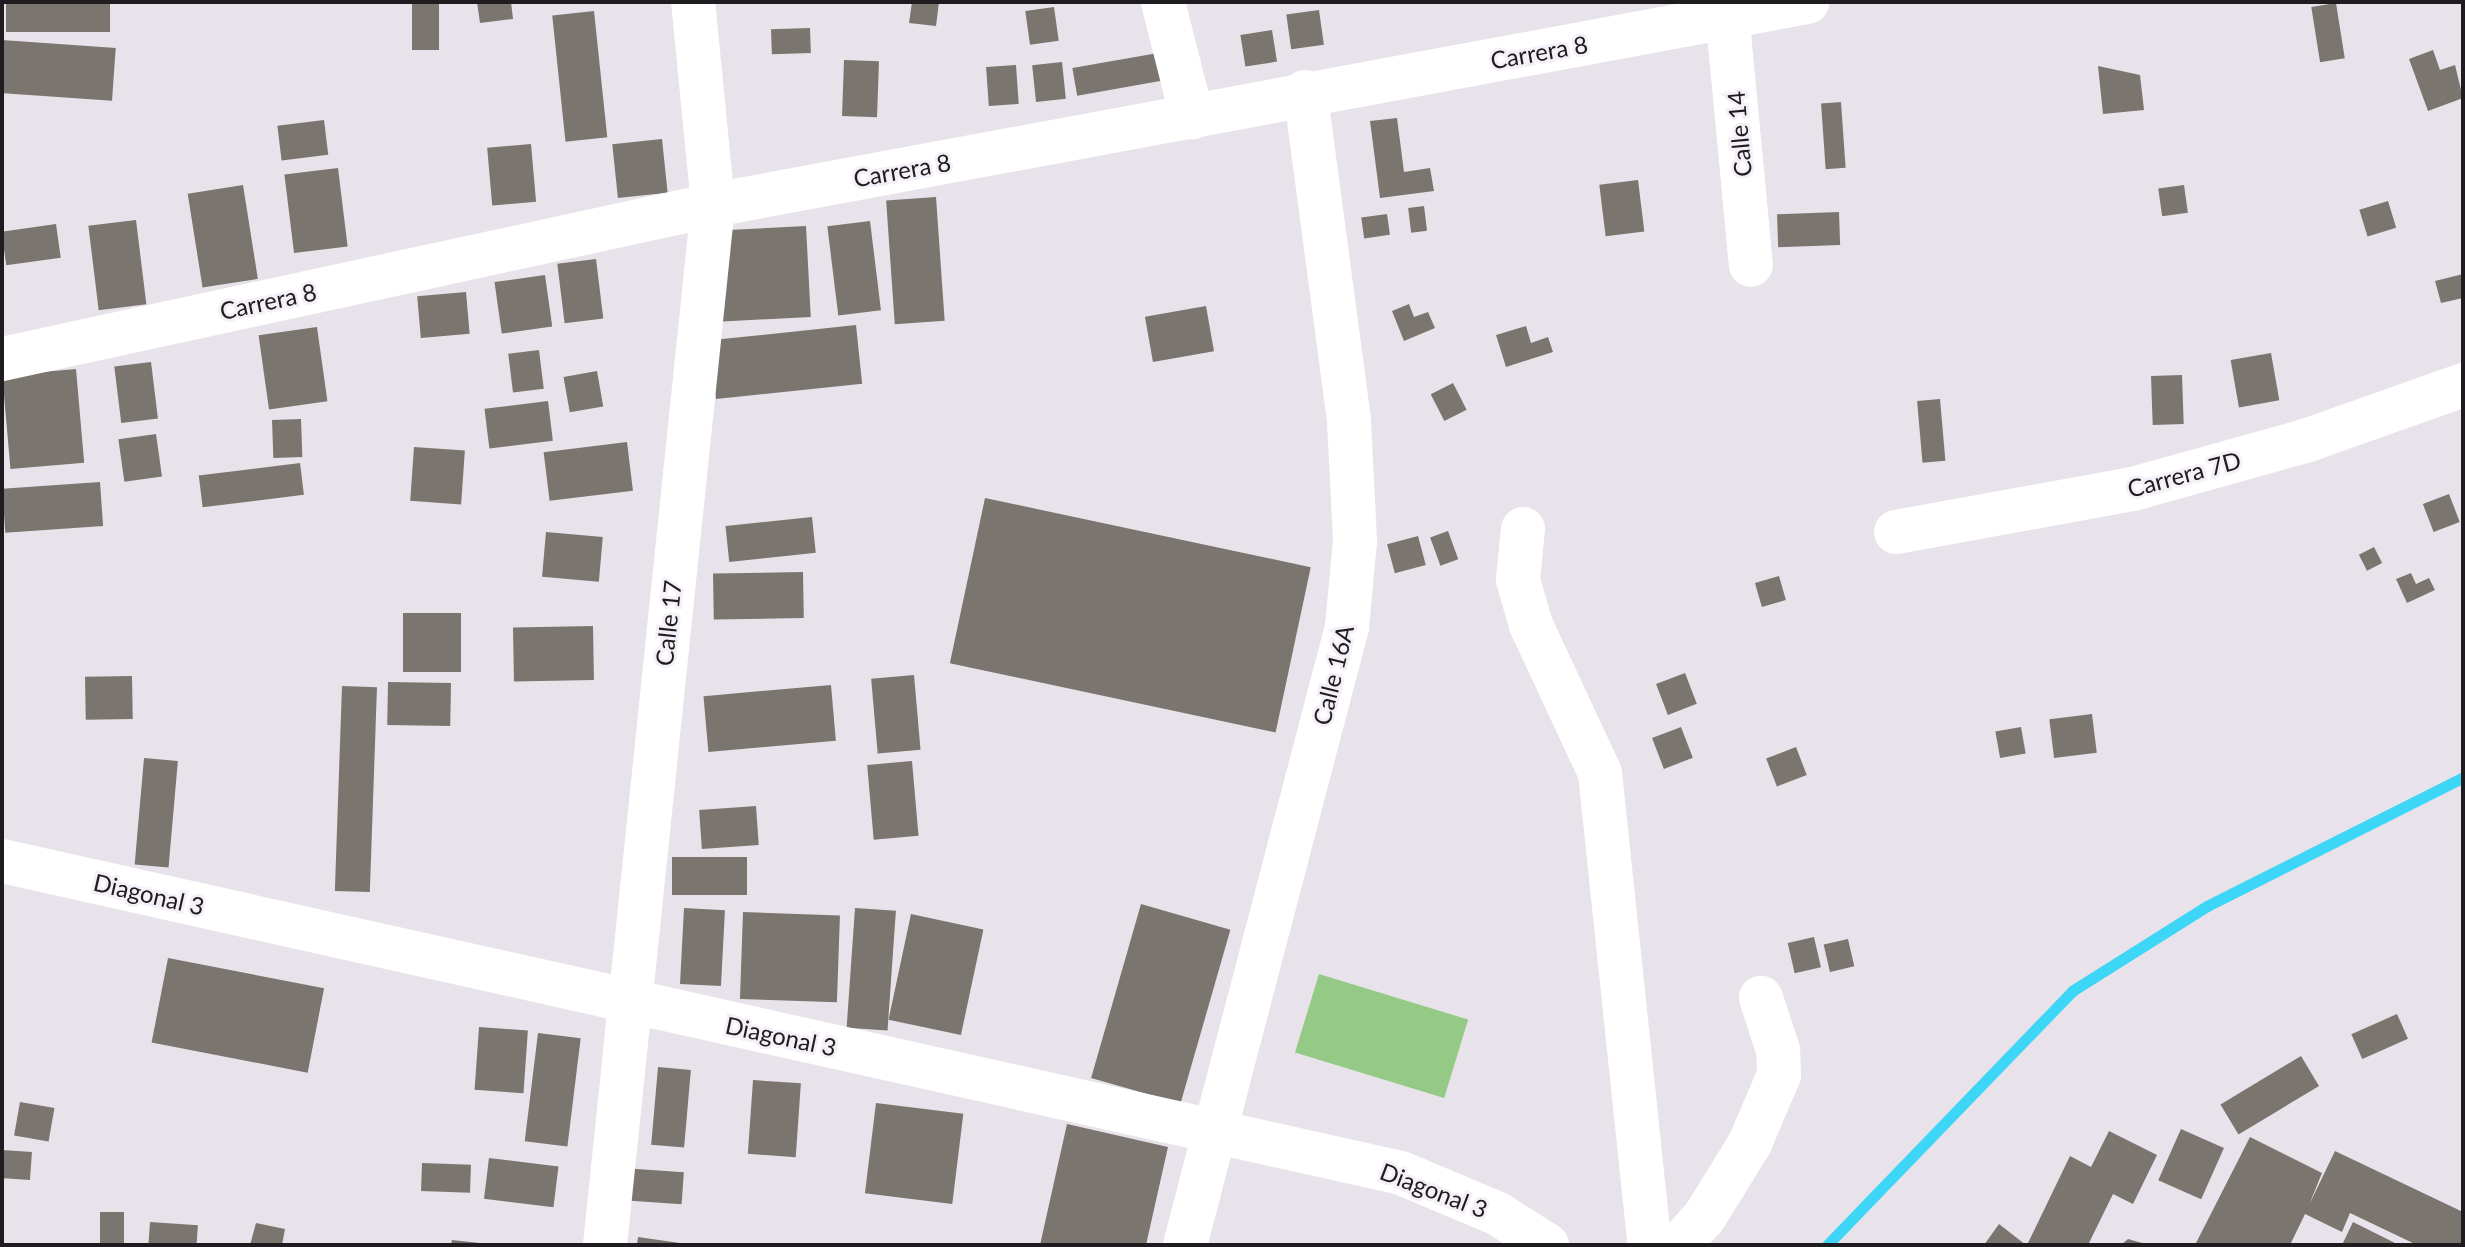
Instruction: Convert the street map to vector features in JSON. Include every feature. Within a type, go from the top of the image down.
[{"type":"street","name":"Calle 17","points":[[605,1245],[626,1003],[713,205],[693,2]]},
{"type":"street","points":[[1163,2],[1192,117]]},
{"type":"street","name":"Carrera 8","points":[[2,359],[713,205],[1192,117],[1305,92],[1727,11],[1807,2]]},
{"type":"street","name":"Calle 14","points":[[1727,11],[1751,265]]},
{"type":"street","name":"Calle 16A","points":[[1185,1245],[1347,627],[1355,540],[1349,420],[1305,92]]},
{"type":"street","name":"Carrera 7D","points":[[1896,532],[2133,489],[2308,440],[2463,385]]},
{"type":"street","points":[[1523,529],[1518,580],[1531,625],[1600,773],[1650,1245]]},
{"type":"street","name":"Diagonal 3","points":[[2,861],[626,1003],[1215,1129],[1401,1173],[1498,1214],[1547,1245]]},
{"type":"street","points":[[1679,1245],[1705,1216],[1750,1143],[1779,1075],[1778,1050],[1761,998]]},
{"type":"green space","points":[[1319,974],[1468,1020],[1444,1098],[1295,1052]]},
{"type":"building","points":[[6,2],[110,2],[110,32],[6,32]]},
{"type":"building","points":[[412,2],[439,2],[439,50],[412,50]]},
{"type":"building","points":[[477,2],[511,2],[513,19],[480,23]]},
{"type":"building","points":[[912,2],[939,2],[936,26],[909,23]]},
{"type":"building","points":[[2336,3],[2345,58],[2320,62],[2311,7]]},
{"type":"building","points":[[1054,7],[1059,41],[1030,45],[1025,11]]},
{"type":"building","points":[[1319,10],[1324,45],[1291,49],[1286,15]]},
{"type":"building","points":[[594,11],[607,137],[566,142],[552,15]]},
{"type":"building","points":[[810,28],[811,53],[772,54],[771,29]]},
{"type":"building","points":[[1272,30],[1277,62],[1245,67],[1240,35]]},
{"type":"building","points":[[2,40],[116,48],[112,101],[2,93]]},
{"type":"building","points":[[2433,50],[2440,70],[2455,65],[2463,98],[2428,111],[2409,59]]},
{"type":"building","points":[[1158,53],[1163,81],[1077,96],[1072,68]]},
{"type":"building","points":[[844,60],[879,61],[877,117],[842,116]]},
{"type":"building","points":[[1062,62],[1066,99],[1036,102],[1032,65]]},
{"type":"building","points":[[1016,65],[1019,104],[989,106],[986,67]]},
{"type":"building","points":[[2098,66],[2140,75],[2144,110],[2103,114]]},
{"type":"building","points":[[1841,102],[1846,168],[1826,169],[1821,103]]},
{"type":"building","points":[[1397,118],[1404,172],[1430,168],[1434,191],[1380,198],[1370,121]]},
{"type":"building","points":[[324,120],[328,155],[282,160],[277,126]]},
{"type":"building","points":[[662,139],[668,193],[618,198],[612,144]]},
{"type":"building","points":[[531,144],[536,202],[492,206],[487,148]]},
{"type":"building","points":[[338,168],[348,246],[294,253],[284,175]]},
{"type":"building","points":[[1638,180],[1644,232],[1606,236],[1599,185]]},
{"type":"building","points":[[243,185],[258,279],[203,288],[188,194]]},
{"type":"building","points":[[2184,185],[2188,213],[2162,216],[2158,189]]},
{"type":"building","points":[[936,197],[945,321],[895,324],[886,200]]},
{"type":"building","points":[[2388,201],[2396,228],[2367,237],[2359,210]]},
{"type":"building","points":[[1424,206],[1427,231],[1411,233],[1408,208]]},
{"type":"building","points":[[1839,212],[1840,245],[1778,247],[1777,214]]},
{"type":"building","points":[[1387,214],[1390,235],[1364,238],[1361,218]]},
{"type":"building","points":[[136,220],[146,304],[99,310],[88,226]]},
{"type":"building","points":[[870,221],[881,310],[838,316],[827,226]]},
{"type":"building","points":[[56,224],[61,258],[6,265],[2,232]]},
{"type":"building","points":[[806,226],[811,317],[723,321],[718,231]]},
{"type":"building","points":[[596,259],[603,319],[565,323],[557,264]]},
{"type":"building","points":[[2463,274],[2463,298],[2441,303],[2435,281]]},
{"type":"building","points":[[545,275],[552,326],[502,334],[494,282]]},
{"type":"building","points":[[466,292],[470,334],[421,338],[417,296]]},
{"type":"building","points":[[1409,304],[1414,317],[1428,312],[1435,328],[1404,341],[1392,311]]},
{"type":"building","points":[[1206,306],[1214,351],[1153,362],[1145,317]]},
{"type":"building","points":[[856,325],[862,384],[716,399],[710,340]]},
{"type":"building","points":[[1526,326],[1531,343],[1548,337],[1553,352],[1506,367],[1496,335]]},
{"type":"building","points":[[317,327],[327,401],[269,409],[259,335]]},
{"type":"building","points":[[539,350],[544,389],[513,392],[508,354]]},
{"type":"building","points":[[2271,353],[2279,400],[2239,407],[2231,360]]},
{"type":"building","points":[[151,362],[158,419],[121,423],[114,367]]},
{"type":"building","points":[[76,369],[84,463],[10,469],[2,375]]},
{"type":"building","points":[[597,371],[603,406],[570,412],[564,377]]},
{"type":"building","points":[[2182,375],[2184,424],[2153,425],[2151,376]]},
{"type":"building","points":[[1453,383],[1467,410],[1444,421],[1431,394]]},
{"type":"building","points":[[1940,399],[1945,461],[1922,463],[1917,401]]},
{"type":"building","points":[[548,401],[553,441],[489,449],[484,409]]},
{"type":"building","points":[[301,419],[302,457],[273,458],[272,420]]},
{"type":"building","points":[[156,434],[162,477],[124,482],[118,439]]},
{"type":"building","points":[[627,442],[633,491],[550,501],[544,452]]},
{"type":"building","points":[[414,447],[465,451],[461,504],[410,501]]},
{"type":"building","points":[[300,463],[304,495],[203,507],[199,475]]},
{"type":"building","points":[[100,482],[103,526],[5,533],[2,489]]},
{"type":"building","points":[[2449,494],[2460,522],[2434,532],[2423,504]]},
{"type":"building","points":[[985,498],[1311,567],[1276,733],[950,663]]},
{"type":"building","points":[[812,517],[816,553],[729,562],[725,526]]},
{"type":"building","points":[[1448,531],[1458,559],[1440,566],[1430,537]]},
{"type":"building","points":[[546,532],[603,537],[599,582],[542,577]]},
{"type":"building","points":[[1418,536],[1426,565],[1395,573],[1387,544]]},
{"type":"building","points":[[2374,547],[2382,563],[2367,571],[2359,555]]},
{"type":"building","points":[[803,572],[804,618],[714,620],[713,574]]},
{"type":"building","points":[[2411,573],[2416,584],[2429,578],[2435,590],[2407,603],[2396,579]]},
{"type":"building","points":[[1779,576],[1786,600],[1762,607],[1755,583]]},
{"type":"building","points":[[403,613],[461,613],[461,672],[403,672]]},
{"type":"building","points":[[593,626],[594,680],[514,681],[513,627]]},
{"type":"building","points":[[1685,673],[1697,704],[1668,715],[1656,684]]},
{"type":"building","points":[[914,675],[921,750],[878,753],[871,679]]},
{"type":"building","points":[[132,676],[133,719],[86,720],[85,677]]},
{"type":"building","points":[[388,682],[451,683],[450,726],[387,725]]},
{"type":"building","points":[[831,685],[836,741],[708,752],[703,696]]},
{"type":"building","points":[[342,686],[377,687],[370,892],[335,891]]},
{"type":"building","points":[[2092,714],[2097,753],[2054,758],[2049,719]]},
{"type":"building","points":[[1681,727],[1693,758],[1664,769],[1652,738]]},
{"type":"building","points":[[2021,727],[2026,754],[2000,758],[1995,732]]},
{"type":"building","points":[[1796,747],[1807,775],[1777,786],[1766,758]]},
{"type":"building","points":[[144,758],[178,761],[169,868],[135,865]]},
{"type":"building","points":[[912,761],[919,836],[874,840],[867,765]]},
{"type":"building","points":[[756,806],[759,845],[702,849],[699,810]]},
{"type":"building","points":[[672,857],[747,857],[747,895],[672,895]]},
{"type":"building","points":[[1141,904],[1230,930],[1181,1104],[1091,1078]]},
{"type":"building","points":[[684,908],[725,910],[721,986],[680,984]]},
{"type":"building","points":[[855,908],[896,911],[888,1031],[847,1028]]},
{"type":"building","points":[[743,912],[840,915],[837,1002],[740,999]]},
{"type":"building","points":[[911,914],[983,929],[961,1035],[889,1020]]},
{"type":"building","points":[[1814,937],[1821,967],[1795,973],[1788,943]]},
{"type":"building","points":[[1848,939],[1854,966],[1830,972],[1824,945]]},
{"type":"building","points":[[168,958],[324,988],[308,1073],[152,1042]]},
{"type":"building","points":[[2397,1014],[2408,1039],[2362,1059],[2351,1034]]},
{"type":"building","points":[[479,1027],[528,1030],[523,1093],[475,1090]]},
{"type":"building","points":[[538,1033],[581,1038],[567,1146],[525,1141]]},
{"type":"building","points":[[2301,1056],[2319,1086],[2238,1134],[2220,1104]]},
{"type":"building","points":[[658,1067],[691,1070],[684,1148],[651,1145]]},
{"type":"building","points":[[753,1080],[801,1083],[796,1157],[748,1154]]},
{"type":"building","points":[[20,1102],[54,1108],[49,1142],[14,1135]]},
{"type":"building","points":[[876,1103],[963,1114],[952,1204],[865,1193]]},
{"type":"building","points":[[1067,1124],[1168,1147],[1146,1245],[1040,1245]]},
{"type":"building","points":[[2181,1129],[2224,1148],[2201,1199],[2158,1180]]},
{"type":"building","points":[[2109,1131],[2157,1155],[2133,1204],[2113,1194],[2088,1245],[2027,1245],[2070,1156],[2091,1167]]},
{"type":"building","points":[[2250,1137],[2322,1173],[2309,1205],[2335,1151],[2463,1212],[2463,1245],[2417,1245],[2350,1213],[2342,1232],[2305,1214],[2290,1245],[2195,1245]]},
{"type":"building","points":[[2,1150],[32,1152],[30,1180],[2,1178]]},
{"type":"building","points":[[489,1158],[558,1167],[553,1207],[484,1199]]},
{"type":"building","points":[[422,1163],[471,1165],[470,1193],[421,1191]]},
{"type":"building","points":[[622,1168],[684,1172],[682,1204],[620,1200]]},
{"type":"building","points":[[100,1212],[124,1212],[124,1245],[100,1245]]},
{"type":"building","points":[[150,1222],[198,1225],[197,1245],[148,1245]]},
{"type":"building","points":[[2353,1222],[2399,1245],[2342,1245]]},
{"type":"building","points":[[256,1223],[285,1229],[282,1245],[250,1245]]},
{"type":"building","points":[[1999,1224],[2026,1245],[1984,1245]]},
{"type":"building","points":[[638,1237],[680,1243],[680,1245],[637,1245]]},
{"type":"building","points":[[2128,1239],[2146,1244],[2146,1245],[2121,1245]]},
{"type":"building","points":[[452,1240],[480,1243],[480,1245],[451,1245]]},
{"type":"waterway","points":[[1827,1245],[2072,991],[2207,906],[2463,777]]}]
